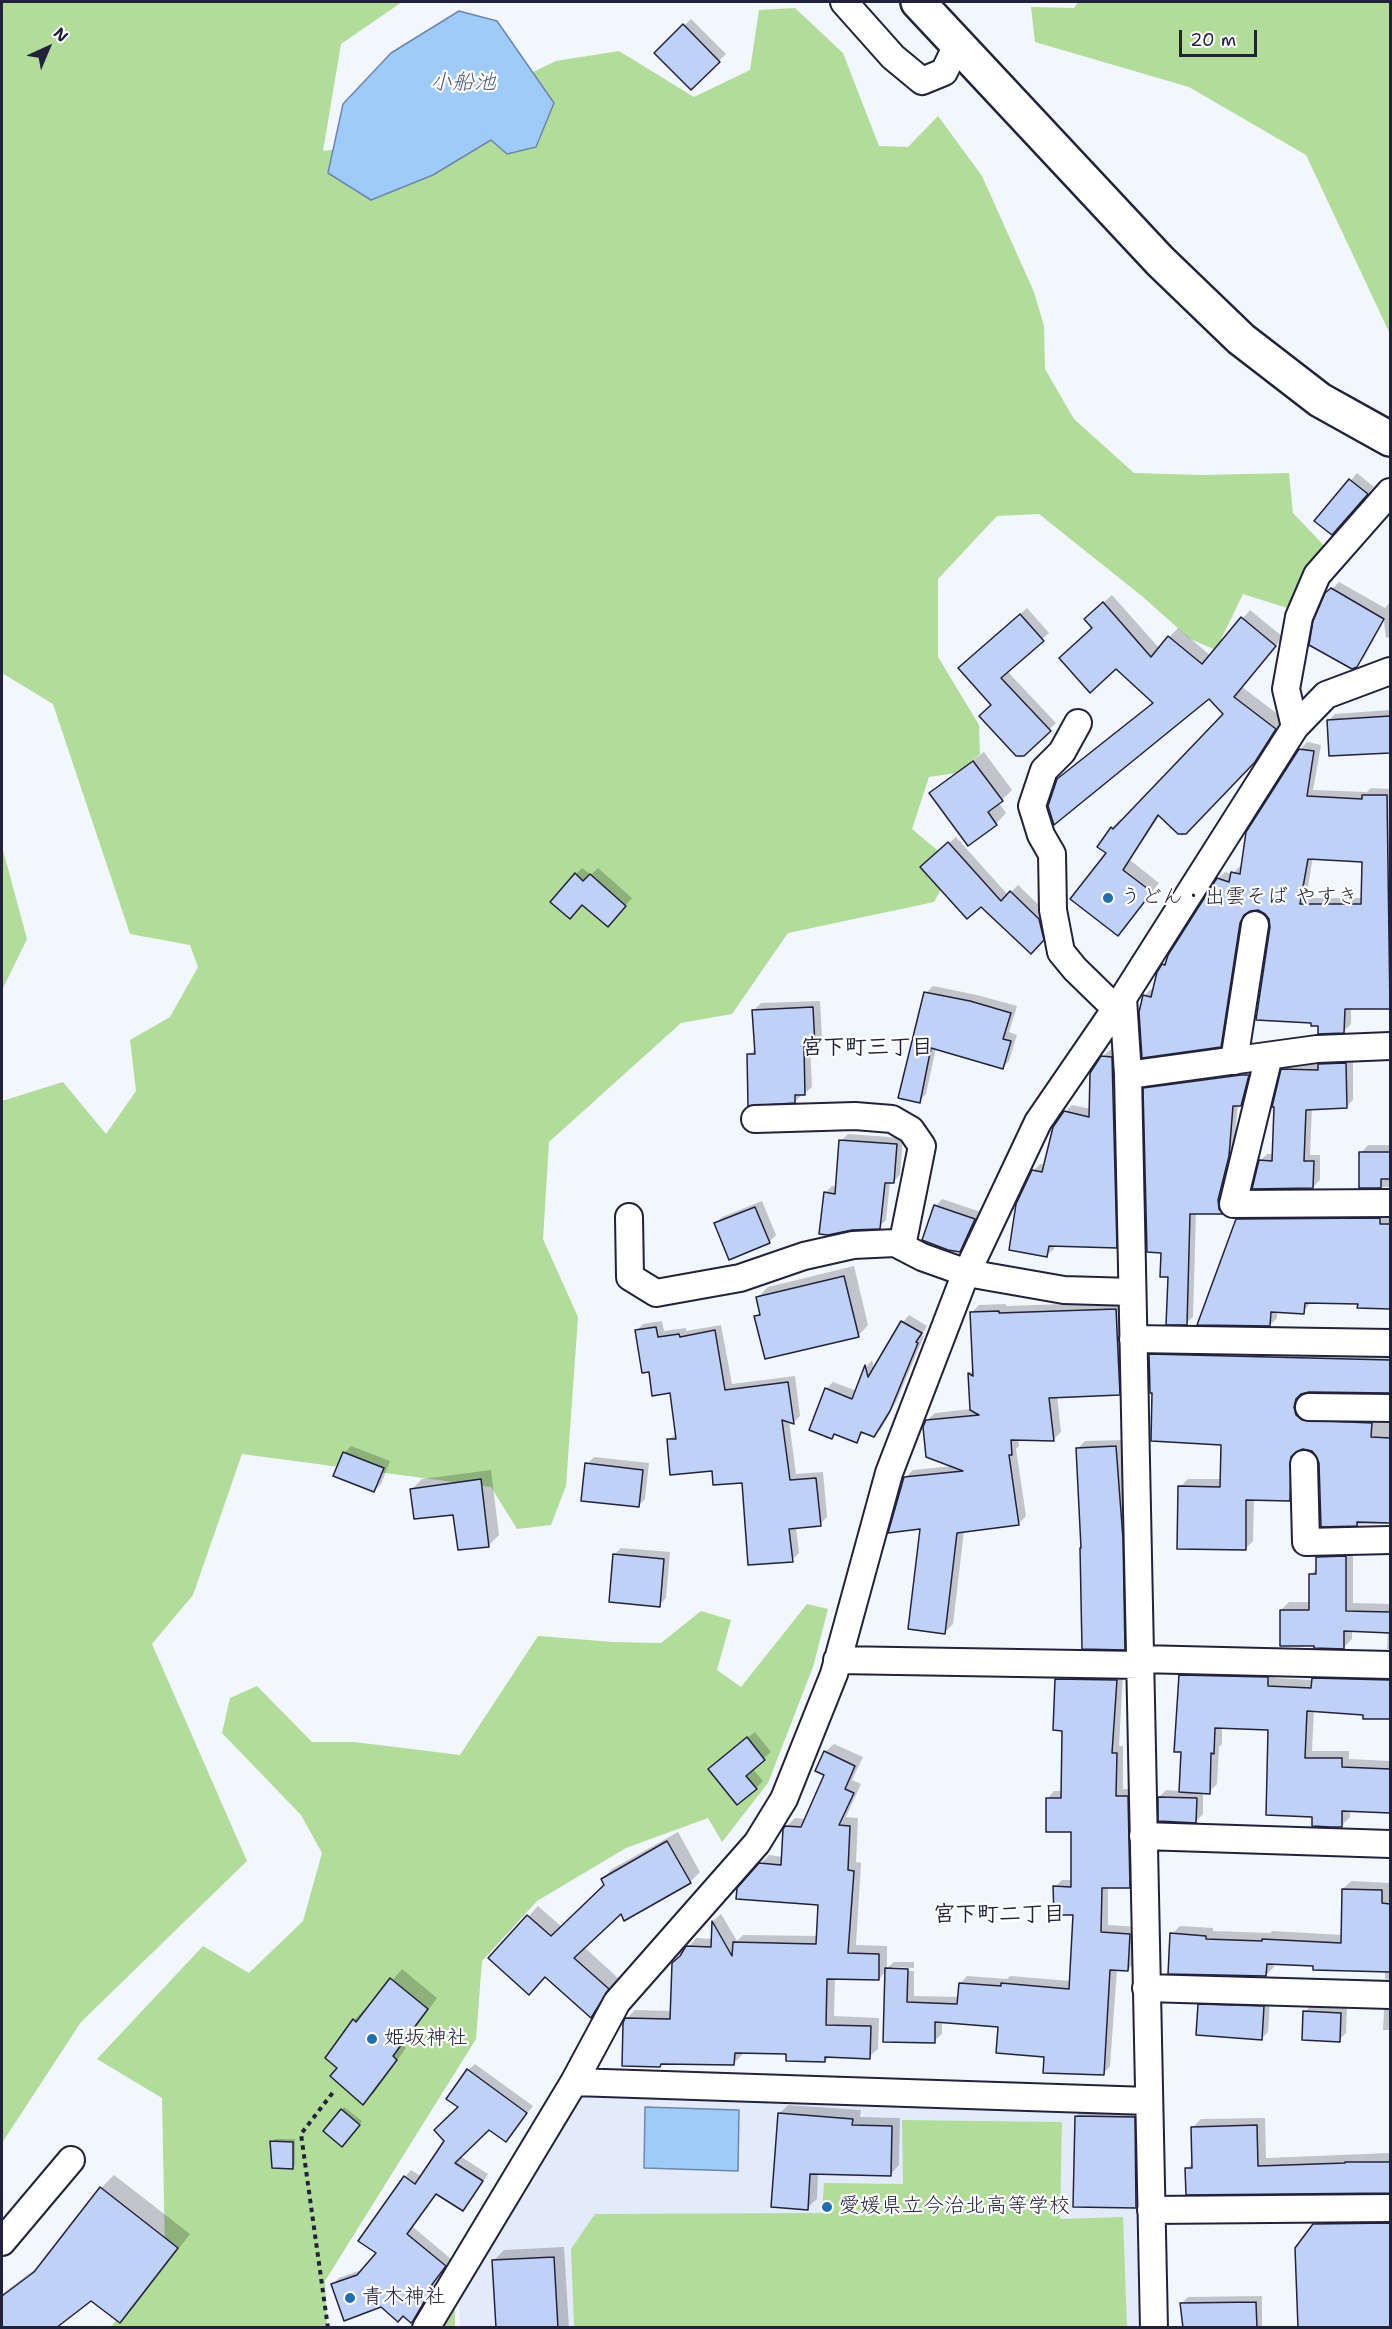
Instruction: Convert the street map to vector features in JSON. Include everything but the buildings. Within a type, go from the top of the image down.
[{"type":"street","points":[[844,2],[893,57],[922,81],[944,72],[958,43]]},
{"type":"street","points":[[918,2],[1160,261],[1241,339],[1320,400],[1390,439]]},
{"type":"street","points":[[1295,727],[1286,689],[1299,617],[1317,575],[1390,492]]},
{"type":"street","points":[[426,2328],[574,2082],[617,2001],[758,1843],[784,1799],[837,1660],[889,1473],[967,1273],[1038,1122],[1120,1004],[1295,727],[1326,694],[1390,671]]},
{"type":"street","points":[[1078,723],[1062,752],[1044,770],[1032,806],[1041,835],[1052,854],[1053,910],[1061,952],[1075,969],[1120,1004],[1128,1075],[1154,2328]]},
{"type":"street","points":[[1234,1060],[1255,925]]},
{"type":"street","points":[[1128,1075],[1317,1049],[1390,1046]]},
{"type":"street","points":[[1269,1056],[1233,1204],[1390,1203]]},
{"type":"street","points":[[755,1119],[855,1116],[891,1119],[911,1130],[922,1146],[902,1246]]},
{"type":"street","points":[[628,1217],[630,1277],[656,1293],[740,1278],[804,1256],[853,1245],[895,1243],[922,1257],[967,1273],[1064,1290],[1132,1292]]},
{"type":"street","points":[[1133,1339],[1390,1343]]},
{"type":"street","points":[[1309,1407],[1390,1408]]},
{"type":"street","points":[[1304,1464],[1306,1542],[1390,1540]]},
{"type":"street","points":[[837,1660],[1390,1665]]},
{"type":"street","points":[[1143,1836],[1390,1844]]},
{"type":"street","points":[[1146,1988],[1390,1995]]},
{"type":"street","points":[[574,2082],[1149,2101]]},
{"type":"street","points":[[2,2242],[71,2160]]},
{"type":"street","points":[[1151,2210],[1390,2208]]},
{"type":"path","points":[[328,2328],[301,2134],[334,2091]]},
{"type":"shaded area","name":"愛媛県立今治北高等学校","points":[[576,2092],[1138,2111],[1144,2327],[460,2328],[459,2302]]},
{"type":"green space","points":[[2,2],[402,2],[341,44],[323,151],[386,142],[556,61],[619,51],[694,97],[750,70],[759,10],[795,8],[843,53],[879,146],[908,147],[938,116],[982,176],[1034,292],[1044,326],[1045,369],[1074,419],[1134,473],[1202,475],[1289,473],[1293,513],[1334,556],[1306,614],[1243,594],[1216,650],[1190,639],[1143,597],[1039,514],[997,516],[938,579],[938,657],[979,725],[980,754],[957,773],[929,777],[912,829],[937,850],[947,878],[934,902],[788,933],[732,1014],[681,1023],[549,1142],[543,1239],[578,1317],[566,1486],[551,1525],[517,1529],[491,1487],[242,1454],[193,1595],[152,1644],[247,1861],[81,2022],[2,2143],[2,1101],[63,1082],[106,1134],[136,1091],[130,1040],[170,1017],[198,967],[190,945],[130,934],[53,704],[2,673]]},
{"type":"green space","points":[[1078,2],[1390,2],[1390,334],[1306,155],[1189,87],[1035,42],[1031,7],[1074,8]]},
{"type":"green space","points":[[2,851],[27,939],[2,990]]},
{"type":"green space","points":[[807,1604],[828,1609],[813,1667],[768,1783],[722,1842],[708,1818],[626,1848],[537,1901],[482,1961],[476,2039],[325,2281],[327,2327],[111,2327],[165,2254],[162,2098],[97,2059],[203,1946],[249,1973],[303,1921],[322,1853],[301,1815],[222,1733],[230,1698],[257,1686],[312,1742],[354,1742],[460,1755],[538,1636],[661,1643],[701,1611],[731,1620],[717,1670],[741,1687]]},
{"type":"green space","points":[[902,2120],[1062,2122],[1060,2219],[1123,2217],[1127,2327],[574,2327],[571,2249],[595,2214],[822,2213],[824,2183],[903,2184]]},
{"type":"green space","points":[[447,2307],[455,2309],[455,2327],[435,2328]]},
{"type":"water","name":"小船池","points":[[459,11],[497,21],[554,103],[536,147],[507,154],[491,140],[433,175],[371,200],[328,173],[343,104],[391,53]]},
{"type":"water","points":[[645,2107],[739,2110],[738,2171],[644,2168]]},
{"type":"place","name":"うどん・出雲そば やすき","points":[[1108,898]]},
{"type":"place","name":"姫坂神社","points":[[372,2039]]},
{"type":"place","name":"愛媛県立今治北高等学校","points":[[827,2207]]},
{"type":"place","name":"青木神社","points":[[350,2298]]},
{"type":"district","name":"宮下町三丁目","points":[[867,1048]]},
{"type":"district","name":"宮下町二丁目","points":[[999,1915]]}]
